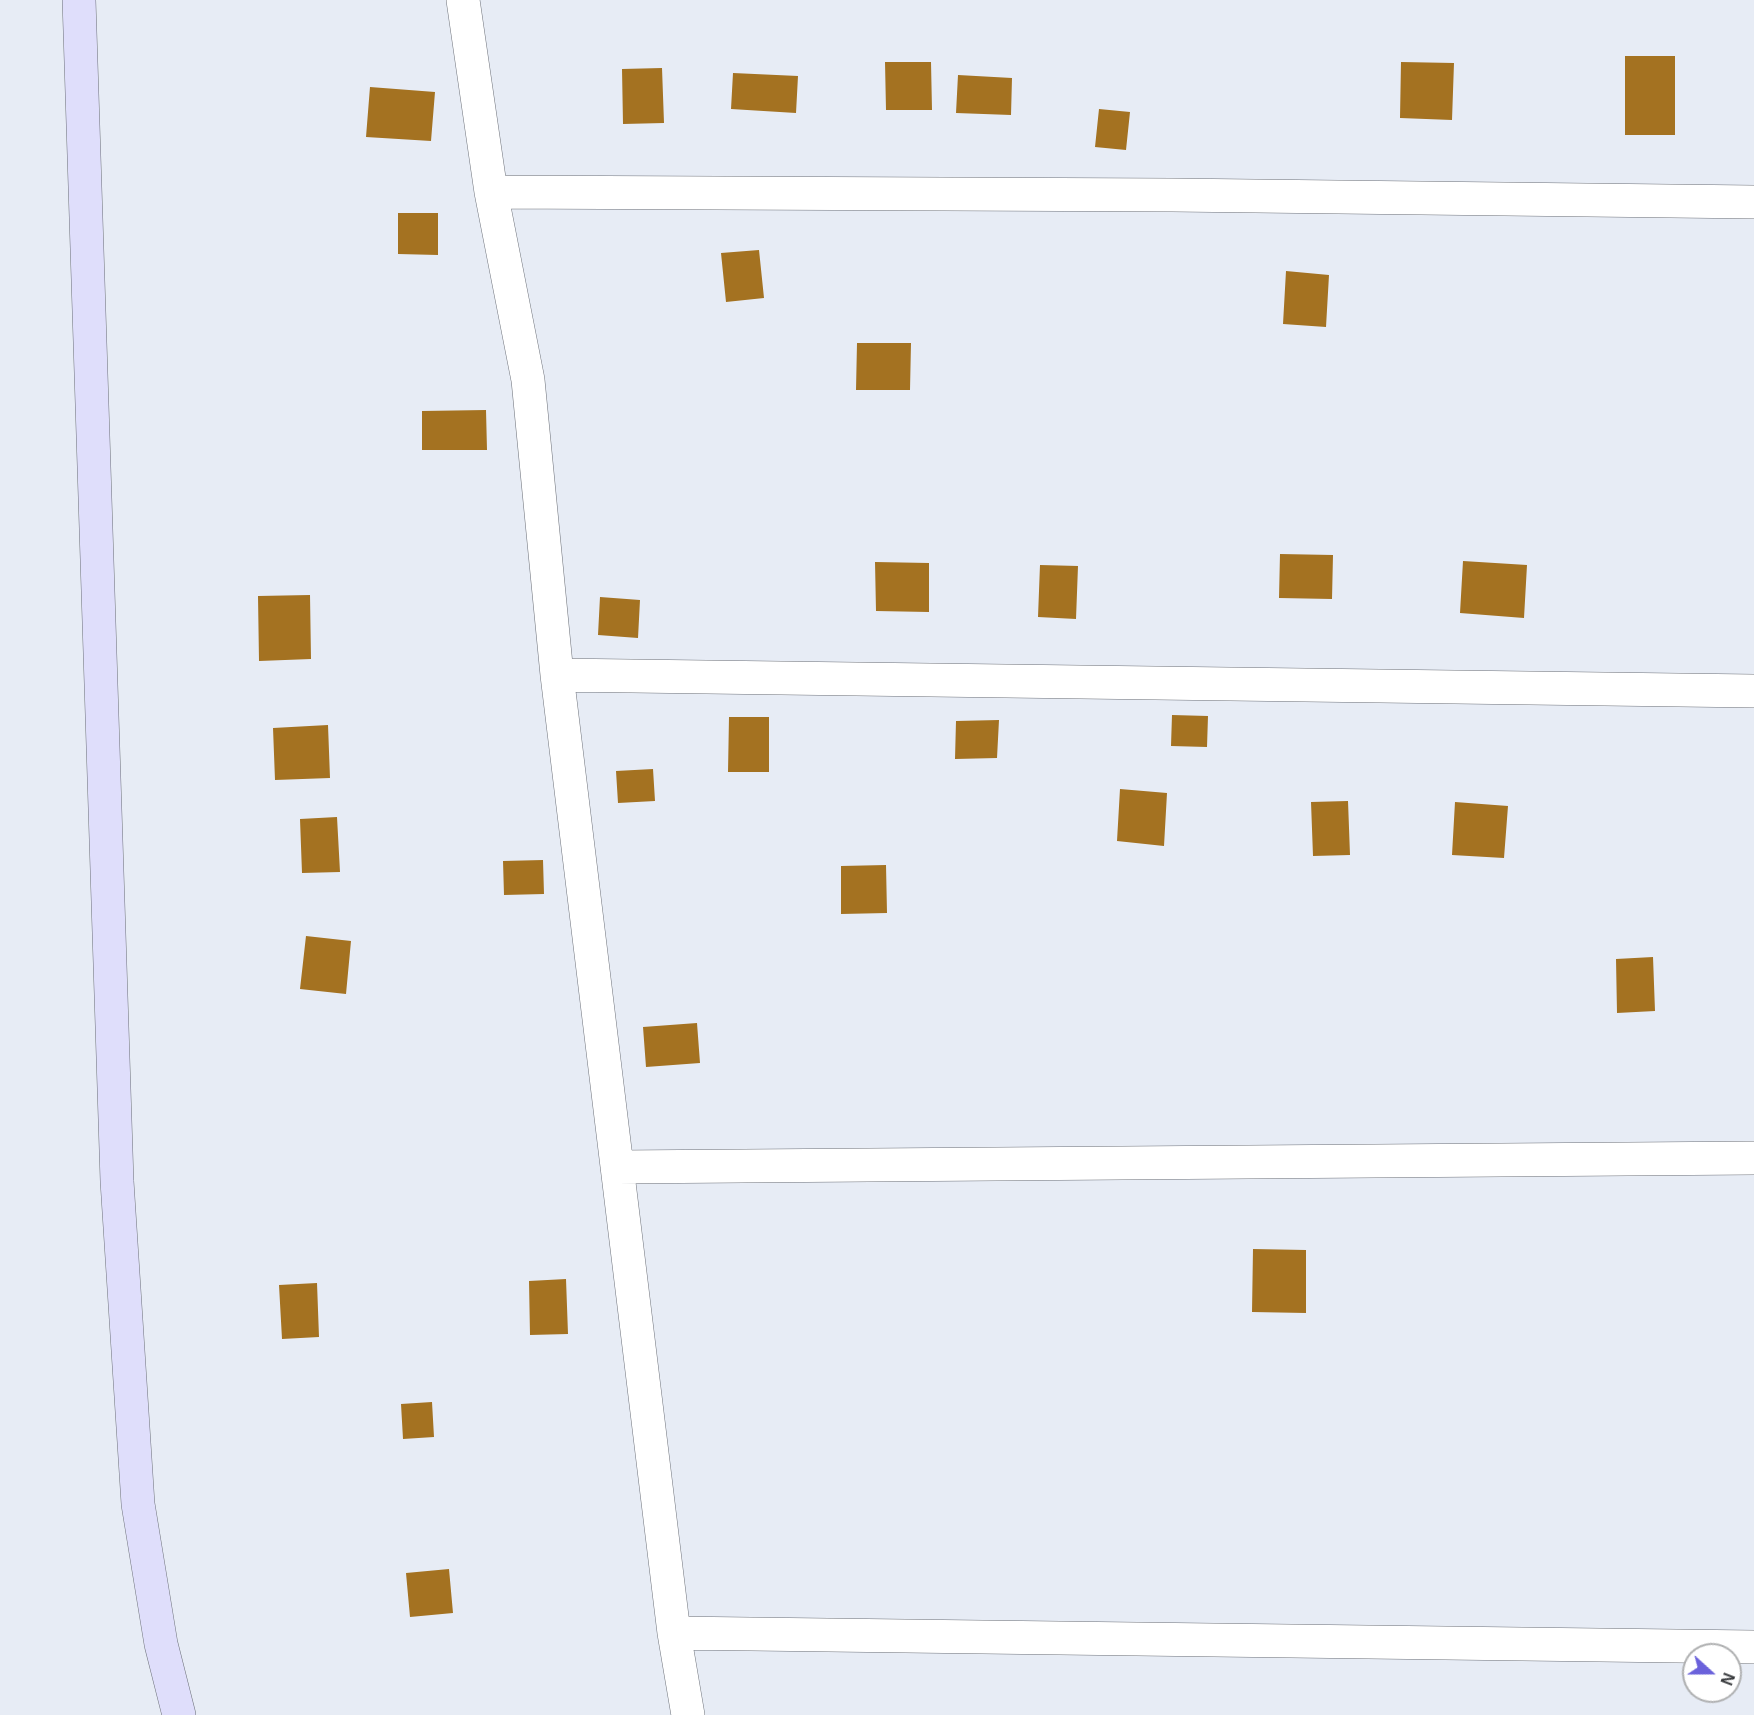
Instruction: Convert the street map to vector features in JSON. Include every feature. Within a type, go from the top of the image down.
[{"type":"main road","points":[[79,0],[117,1181],[138,1504],[161,1644],[179,1715]]},
{"type":"street","points":[[463,0],[491,192],[528,380],[556,675],[674,1633],[688,1715]]},
{"type":"street","points":[[491,192],[1172,195],[1754,202]]},
{"type":"street","points":[[556,675],[1754,691]]},
{"type":"street","points":[[617,1167],[1754,1158]]},
{"type":"street","points":[[674,1633],[1754,1647]]},
{"type":"building","points":[[1625,56],[1675,56],[1675,135],[1625,135]]},
{"type":"building","points":[[885,62],[931,62],[932,110],[886,110]]},
{"type":"building","points":[[1401,62],[1454,63],[1452,120],[1400,118]]},
{"type":"building","points":[[662,68],[664,123],[623,124],[622,69]]},
{"type":"building","points":[[733,73],[798,76],[796,113],[731,109]]},
{"type":"building","points":[[958,75],[1012,78],[1011,115],[956,113]]},
{"type":"building","points":[[370,87],[435,92],[431,141],[366,137]]},
{"type":"building","points":[[1099,109],[1130,112],[1126,150],[1095,147]]},
{"type":"building","points":[[398,213],[438,213],[438,255],[398,254]]},
{"type":"building","points":[[759,250],[764,298],[726,302],[721,253]]},
{"type":"building","points":[[1286,271],[1329,275],[1326,327],[1283,324]]},
{"type":"building","points":[[857,343],[911,343],[910,390],[856,390]]},
{"type":"building","points":[[486,410],[487,450],[422,450],[422,411]]},
{"type":"building","points":[[1280,554],[1333,555],[1332,599],[1279,598]]},
{"type":"building","points":[[1463,561],[1527,565],[1524,618],[1460,613]]},
{"type":"building","points":[[875,562],[929,563],[929,612],[876,611]]},
{"type":"building","points":[[1040,565],[1078,566],[1076,619],[1038,617]]},
{"type":"building","points":[[310,595],[311,659],[259,661],[258,596]]},
{"type":"building","points":[[600,597],[640,600],[638,638],[598,635]]},
{"type":"building","points":[[1172,715],[1208,716],[1207,747],[1171,746]]},
{"type":"building","points":[[729,717],[769,717],[769,772],[728,772]]},
{"type":"building","points":[[999,720],[997,758],[955,759],[956,721]]},
{"type":"building","points":[[328,725],[330,778],[275,780],[273,728]]},
{"type":"building","points":[[653,769],[655,801],[618,803],[616,771]]},
{"type":"building","points":[[1120,789],[1167,793],[1164,846],[1117,841]]},
{"type":"building","points":[[1348,801],[1350,855],[1313,856],[1311,802]]},
{"type":"building","points":[[1455,802],[1508,806],[1504,858],[1452,855]]},
{"type":"building","points":[[337,817],[340,872],[302,873],[300,819]]},
{"type":"building","points":[[543,860],[544,894],[504,895],[503,861]]},
{"type":"building","points":[[886,865],[887,913],[841,914],[841,866]]},
{"type":"building","points":[[306,936],[351,941],[346,994],[300,989]]},
{"type":"building","points":[[1653,957],[1655,1011],[1617,1013],[1616,959]]},
{"type":"building","points":[[697,1023],[700,1063],[646,1067],[643,1027]]},
{"type":"building","points":[[1253,1249],[1306,1250],[1306,1313],[1252,1312]]},
{"type":"building","points":[[566,1279],[568,1334],[530,1335],[529,1281]]},
{"type":"building","points":[[317,1283],[319,1337],[282,1339],[279,1285]]},
{"type":"building","points":[[432,1402],[434,1437],[403,1439],[401,1404]]},
{"type":"building","points":[[449,1569],[453,1613],[410,1617],[406,1573]]}]
